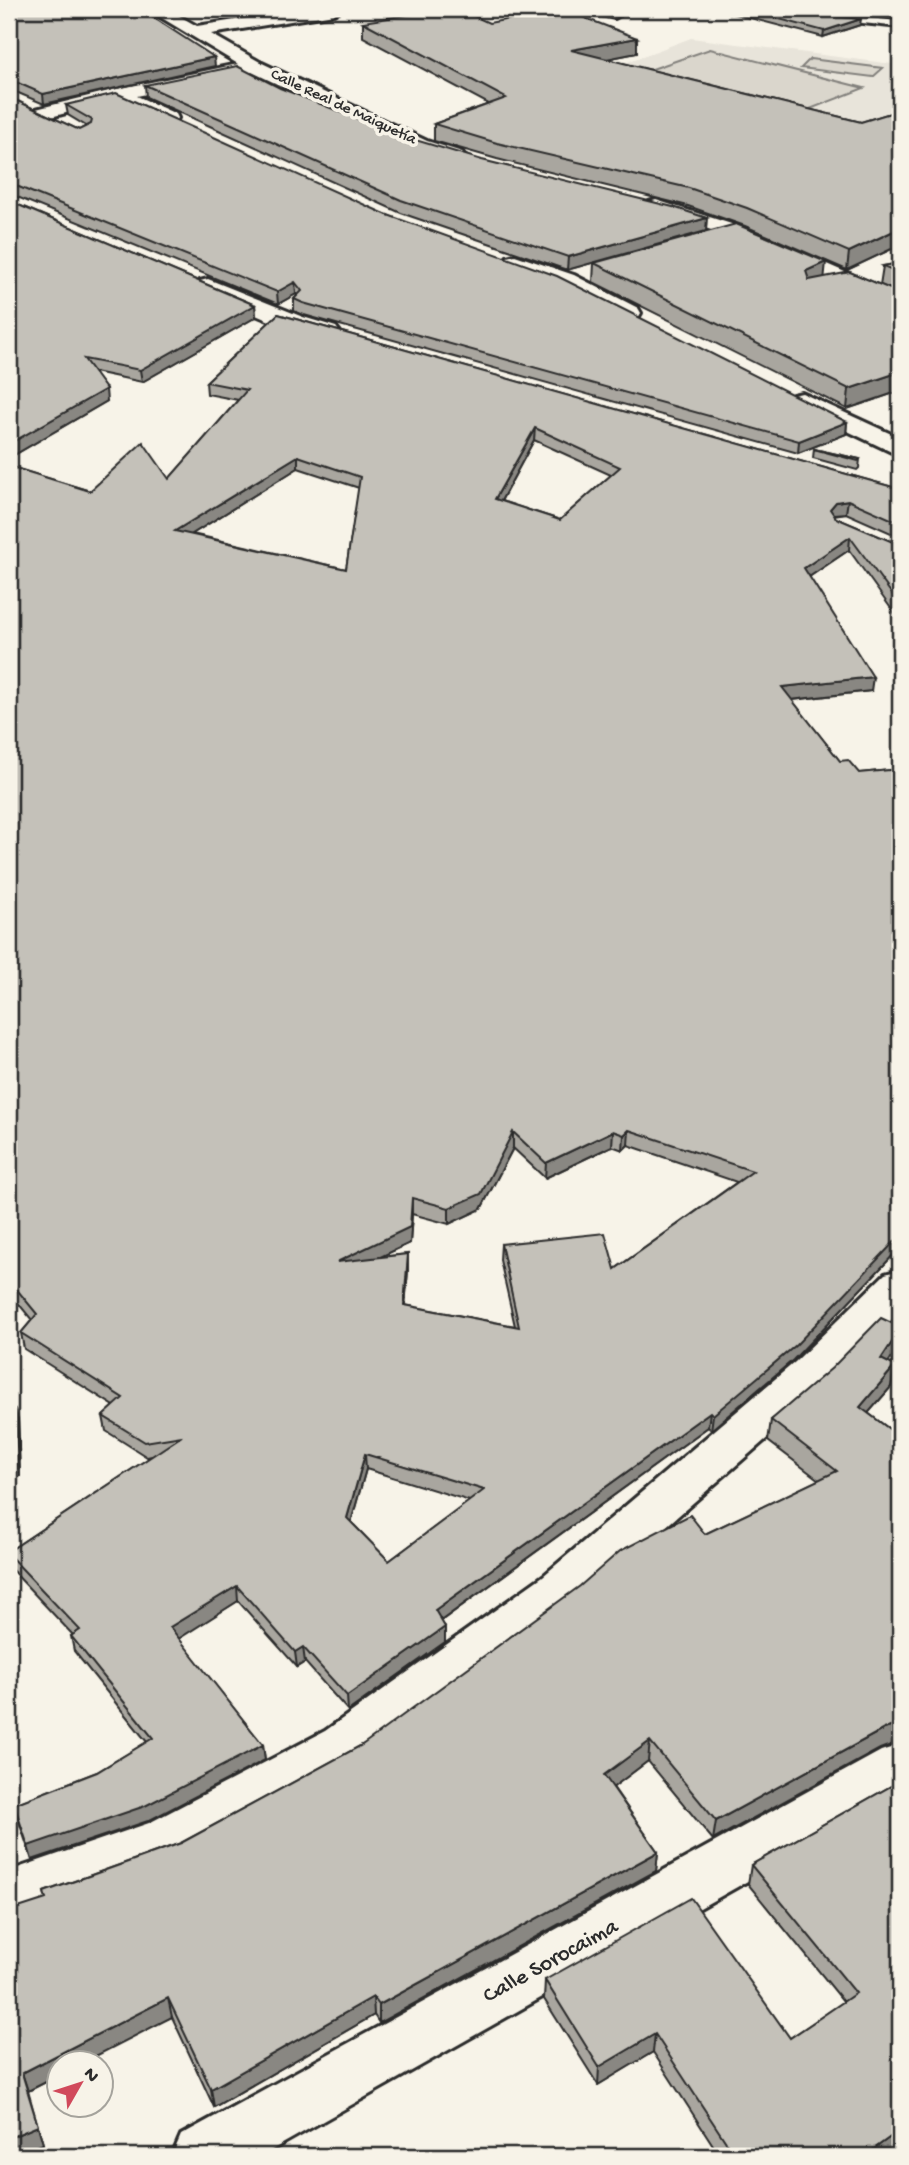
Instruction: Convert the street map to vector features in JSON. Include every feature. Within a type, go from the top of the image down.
[{"type":"street","points":[[155,9],[254,66]]},
{"type":"street","points":[[194,32],[334,9]]},
{"type":"street","name":"Calle Real de Maiquetía","points":[[43,113],[254,66],[420,145],[478,163]]},
{"type":"street","points":[[119,94],[184,124]]},
{"type":"street","points":[[20,103],[71,127]]},
{"type":"street","points":[[632,201],[680,212],[737,232],[831,271],[900,304]]},
{"type":"street","points":[[698,243],[737,232]]},
{"type":"street","points":[[492,254],[566,280],[650,323]]},
{"type":"street","points":[[831,271],[886,272]]},
{"type":"street","points":[[566,280],[592,273]]},
{"type":"street","points":[[183,275],[295,322],[347,337]]},
{"type":"street","points":[[782,390],[900,448]]},
{"type":"street","points":[[867,433],[900,422]]},
{"type":"street","points":[[9,1897],[164,1842],[343,1747],[560,1590],[811,1374],[900,1285]]},
{"type":"street","name":"Calle Sorocaima","points":[[202,2156],[900,1768]]},
{"type":"lane","points":[[821,16],[898,24]]},
{"type":"shaded area","points":[[691,38],[900,65],[900,94],[881,124],[594,181],[434,135]]},
{"type":"shaded area","points":[[710,49],[864,88],[787,118],[632,76]]},
{"type":"shaded area","points":[[810,59],[883,68],[873,77],[801,68]]},
{"type":"building","points":[[9,9],[140,9],[214,57],[43,94],[9,79]]},
{"type":"building","points":[[459,9],[489,23],[562,9],[637,38],[571,50],[861,122],[900,110],[900,228],[849,252],[747,208],[689,188],[497,143],[434,124],[506,98],[363,22]]},
{"type":"building","points":[[742,9],[766,9],[861,19],[824,31]]},
{"type":"building","points":[[237,66],[280,88],[404,140],[409,138],[482,160],[673,207],[707,218],[568,257],[401,200],[145,85]]},
{"type":"building","points":[[116,93],[385,214],[557,276],[847,422],[799,441],[303,303],[294,299],[302,291],[295,282],[277,292],[9,183],[9,97],[79,130],[91,124],[92,120],[66,105]]},
{"type":"building","points":[[9,201],[255,305],[140,370],[84,359],[106,389],[9,444]]},
{"type":"building","points":[[736,224],[826,262],[806,271],[809,280],[850,272],[900,293],[900,372],[849,389],[594,263]]},
{"type":"building","points":[[900,263],[900,273],[883,266]]},
{"type":"building","points":[[278,314],[900,489],[900,523],[848,500],[836,502],[830,509],[836,518],[900,545],[900,605],[850,537],[804,568],[873,677],[782,687],[840,761],[848,760],[859,773],[900,769],[900,1236],[796,1345],[713,1415],[710,1412],[435,1610],[445,1627],[347,1696],[303,1647],[295,1652],[237,1586],[170,1627],[263,1745],[145,1806],[28,1846],[14,1804],[97,1772],[153,1738],[71,1636],[80,1630],[9,1555],[9,1551],[182,1436],[145,1442],[103,1416],[123,1398],[21,1333],[37,1314],[9,1280],[9,466],[90,491],[143,442],[169,479],[247,390],[206,382]],"holes":[[[535,428],[620,467],[560,520],[495,499]],[[298,456],[360,477],[346,569],[175,531]],[[629,1130],[753,1171],[615,1269],[605,1233],[501,1244],[519,1327],[404,1305],[408,1254],[337,1262],[410,1227],[412,1198],[449,1208],[481,1194],[513,1132],[546,1163],[613,1131],[624,1135]],[[365,1454],[484,1490],[389,1561],[347,1518]]]},
{"type":"building","points":[[814,449],[860,459],[858,461]]},
{"type":"building","points":[[881,1318],[900,1327],[881,1359],[895,1366],[860,1407],[900,1437],[900,1724],[884,1729],[716,1821],[650,1741],[604,1775],[658,1852],[379,2005],[373,1997],[211,2089],[168,1998],[67,2050],[46,2050],[46,2061],[22,2073],[38,2126],[9,2138],[9,1911],[46,1899],[44,1892],[181,1843],[362,1745],[580,1586],[620,1551],[690,1515],[705,1534],[837,1471],[771,1420],[832,1368]]},
{"type":"building","points":[[15,1409],[18,1465],[9,1466],[9,1410]]},
{"type":"building","points":[[900,1781],[900,2130],[864,2156],[735,2156],[655,2034],[599,2067],[545,1980],[691,1898],[790,2038],[856,1993],[751,1865]]}]
